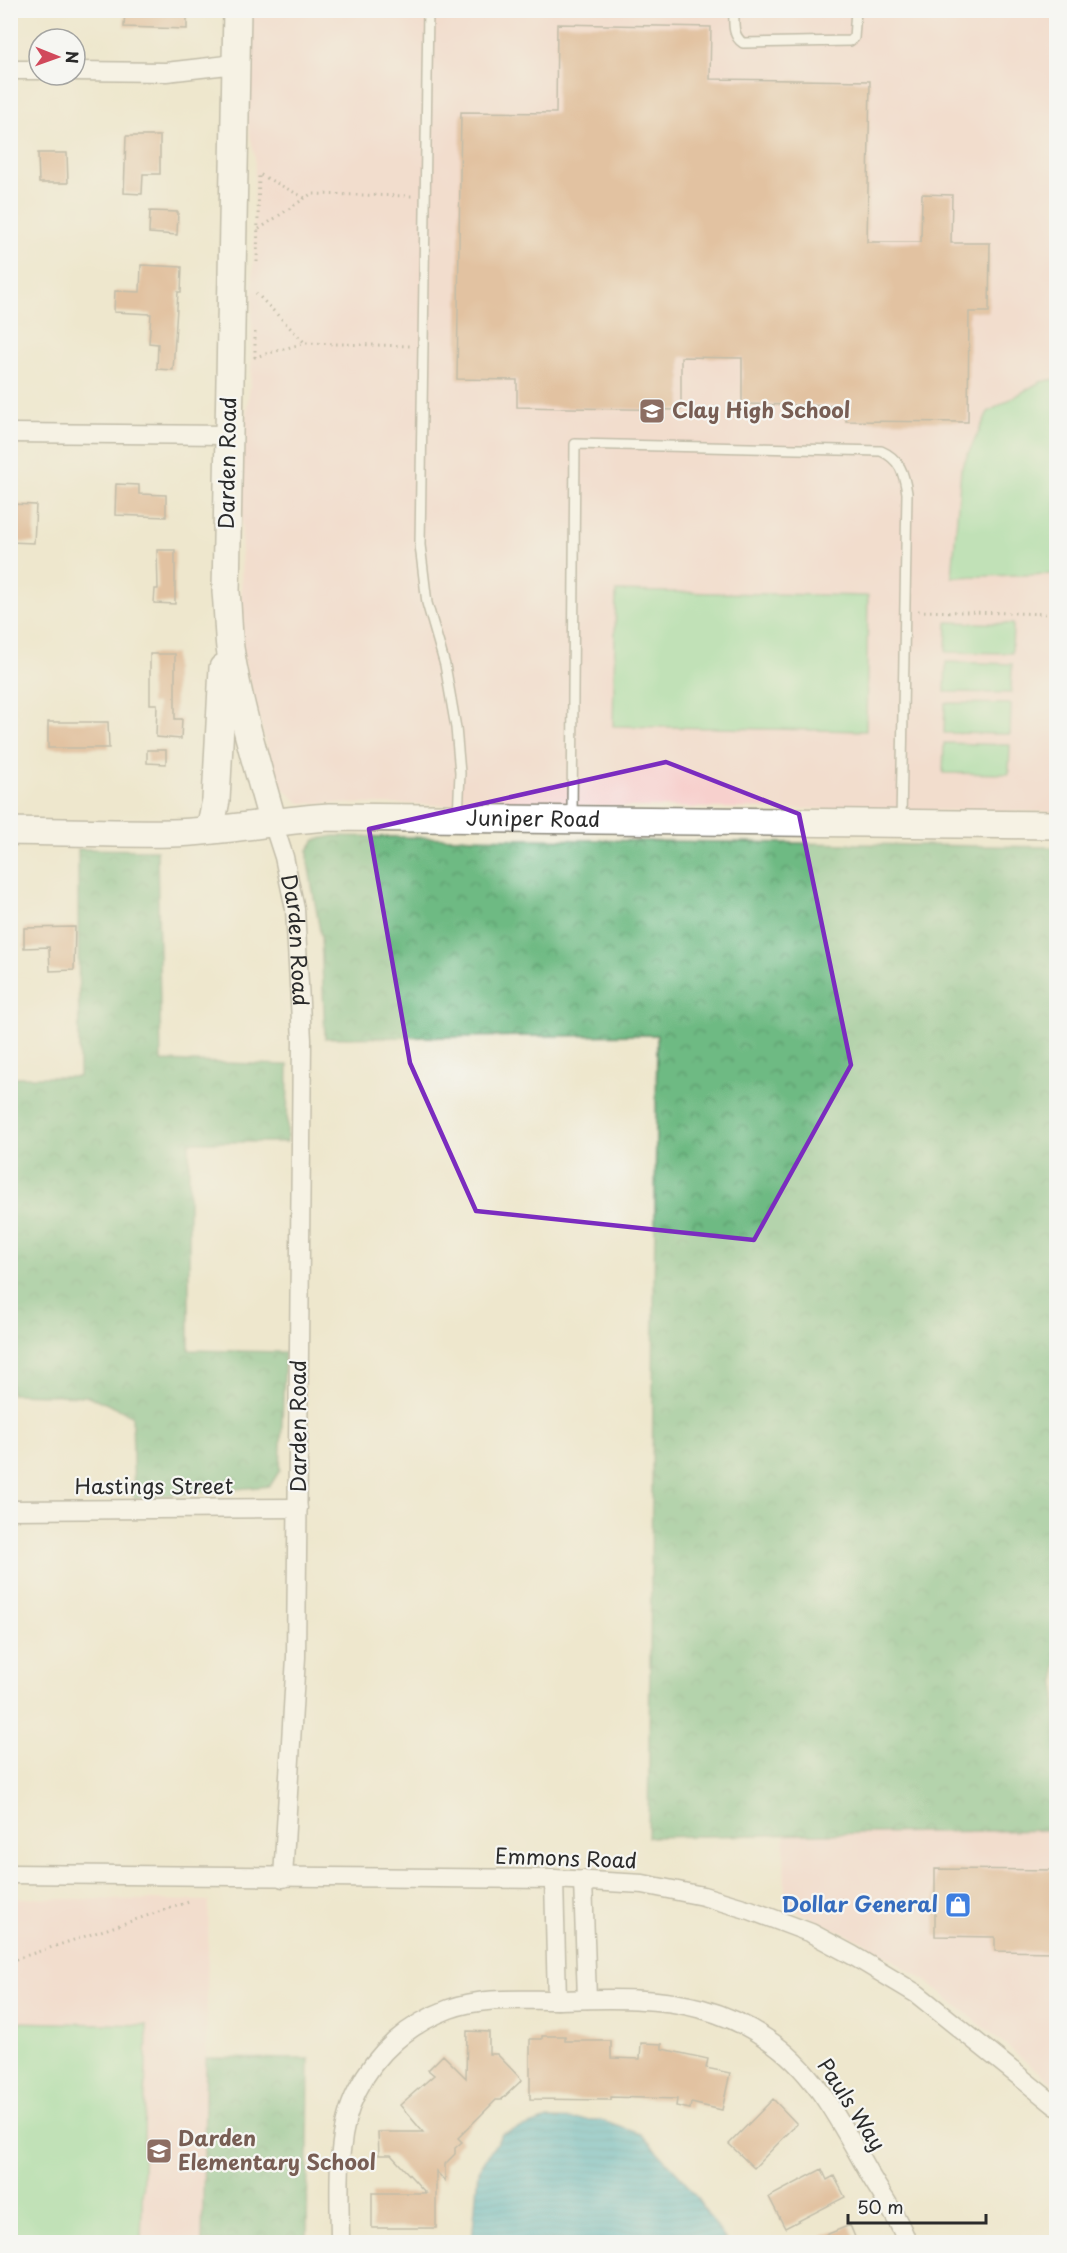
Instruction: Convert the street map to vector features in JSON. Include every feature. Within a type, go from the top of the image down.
[{"type":"street","name":"Darden Road","points":[[237,10],[226,592],[230,646],[247,733],[284,857],[295,909],[302,1040],[296,1657],[283,1878]]},
{"type":"street","points":[[87,71],[166,72],[236,64]]},
{"type":"street","points":[[10,70],[27,70]]},
{"type":"street","points":[[10,433],[228,435]]},
{"type":"street","points":[[210,830],[219,771],[226,592]]},
{"type":"street","name":"Juniper Road","points":[[10,831],[173,833],[329,817],[1056,825]]},
{"type":"street","name":"Hastings Street","points":[[10,1510],[298,1508]]},
{"type":"street","name":"Emmons Road","points":[[10,1874],[555,1879],[644,1884],[703,1896],[750,1910],[811,1934],[852,1955],[917,1994],[1056,2106]]},
{"type":"street","points":[[555,1879],[557,2000]]},
{"type":"street","points":[[583,1880],[587,1999]]},
{"type":"street","name":"Pauls Way","points":[[340,2242],[340,2169],[343,2138],[349,2112],[356,2092],[369,2069],[386,2048],[405,2032],[450,2009],[470,2003],[587,1999],[674,2003],[703,2009],[741,2024],[779,2048],[796,2063],[831,2107],[895,2217],[907,2242]]},
{"type":"lane","points":[[428,10],[420,545],[427,603],[445,665],[456,728],[460,773],[458,818]]},
{"type":"lane","points":[[734,10],[735,33],[738,40],[743,43],[754,43],[849,41],[854,38],[855,34],[856,10]]},
{"type":"lane","points":[[572,819],[575,444],[881,451],[890,454],[900,465],[907,493],[901,823]]},
{"type":"path","points":[[257,263],[260,174],[305,198]]},
{"type":"path","points":[[258,230],[310,194],[426,196]]},
{"type":"path","points":[[256,285],[256,294],[305,343]]},
{"type":"path","points":[[255,326],[255,357],[305,343],[423,347]]},
{"type":"path","points":[[914,611],[1056,614]]},
{"type":"path","points":[[10,1961],[192,1901]]},
{"type":"highlighted area","points":[[666,762],[799,814],[851,1065],[754,1240],[476,1211],[410,1063],[369,829]]},
{"type":"shaded area","name":"Clay High School","points":[[249,11],[1056,11],[1056,812],[300,803],[276,782],[241,649],[242,443],[251,379],[255,158],[247,120]]},
{"type":"shaded area","points":[[1056,1830],[1056,2086],[928,1982],[865,1943],[785,1906],[784,1834]]},
{"type":"shaded area","name":"Darden Elementary School","points":[[11,1898],[209,1901],[206,2058],[309,2059],[307,2242],[11,2242]]},
{"type":"green space","points":[[1056,379],[1056,574],[952,577],[961,469],[988,412],[1040,382]]},
{"type":"green space","points":[[616,591],[868,596],[866,731],[613,726]]},
{"type":"green space","points":[[947,622],[1013,624],[1012,653],[946,652]]},
{"type":"green space","points":[[946,662],[1012,664],[1011,693],[945,692]]},
{"type":"green space","points":[[945,703],[1011,704],[1010,734],[944,733]]},
{"type":"green space","points":[[944,743],[1010,745],[1009,774],[943,773]]},
{"type":"green space","points":[[334,836],[1056,847],[1056,1830],[648,1837],[657,1035],[325,1038],[321,937],[308,863],[308,850],[315,840]]},
{"type":"green space","points":[[78,849],[157,850],[161,1061],[288,1065],[287,1142],[189,1142],[189,1350],[285,1352],[280,1470],[270,1486],[134,1498],[132,1415],[89,1396],[11,1394],[11,1077],[79,1077]]},
{"type":"green space","points":[[11,2022],[147,2025],[141,2242],[11,2242]]},
{"type":"green space","points":[[206,2058],[309,2059],[307,2242],[202,2242]]},
{"type":"water","points":[[548,2119],[600,2120],[641,2134],[685,2181],[727,2242],[472,2242],[478,2171],[502,2134]]},
{"type":"building","points":[[125,10],[187,10],[187,29],[124,27]]},
{"type":"building","points":[[557,24],[711,27],[710,79],[870,81],[867,242],[921,242],[922,194],[952,195],[951,243],[990,243],[989,312],[969,312],[968,422],[846,421],[847,406],[742,404],[742,358],[681,357],[681,410],[517,407],[517,380],[457,379],[461,112],[556,113]]},
{"type":"building","points":[[126,136],[160,136],[160,174],[143,174],[142,194],[124,193]]},
{"type":"building","points":[[38,153],[67,153],[68,183],[39,183]]},
{"type":"building","points":[[150,211],[178,212],[177,235],[149,233]]},
{"type":"building","points":[[141,265],[182,267],[181,292],[178,292],[173,370],[157,369],[158,344],[149,343],[151,314],[114,312],[115,291],[140,292]]},
{"type":"building","points":[[116,484],[139,485],[139,494],[166,495],[166,517],[115,515]]},
{"type":"building","points":[[10,504],[36,505],[34,543],[10,542]]},
{"type":"building","points":[[157,550],[175,550],[175,604],[154,603],[155,589],[158,589]]},
{"type":"building","points":[[150,654],[175,654],[175,719],[182,719],[181,739],[156,737],[157,704],[150,704]]},
{"type":"building","points":[[48,722],[108,722],[109,748],[48,748]]},
{"type":"building","points":[[147,750],[166,750],[166,764],[147,763]]},
{"type":"building","points":[[75,927],[74,970],[50,971],[49,947],[24,948],[24,928]]},
{"type":"building","points":[[935,1869],[1056,1870],[1056,1952],[995,1951],[995,1937],[935,1936]]},
{"type":"building","points":[[467,2031],[489,2032],[489,2054],[497,2054],[522,2080],[501,2100],[496,2100],[458,2138],[462,2142],[455,2148],[455,2154],[445,2164],[445,2181],[436,2171],[436,2228],[372,2228],[372,2193],[426,2193],[391,2155],[379,2155],[378,2132],[423,2132],[400,2105],[434,2075],[428,2070],[443,2055],[466,2078]]},
{"type":"building","points":[[542,2036],[565,2036],[565,2041],[611,2041],[611,2058],[640,2059],[641,2043],[662,2044],[662,2049],[708,2059],[706,2068],[730,2073],[722,2110],[691,2103],[690,2109],[676,2106],[677,2099],[611,2097],[611,2100],[530,2099],[530,2039],[542,2039]]},
{"type":"building","points":[[773,2099],[797,2124],[754,2168],[729,2144]]},
{"type":"building","points":[[822,2169],[827,2180],[834,2176],[845,2197],[785,2228],[769,2197]]},
{"type":"building","points":[[850,2225],[857,2242],[809,2242]]},
{"type":"place","name":"Clay High School","points":[[652,411]]},
{"type":"place","name":"Dollar General","points":[[958,1905]]},
{"type":"place","name":"Darden Elementary School","points":[[159,2151]]}]
